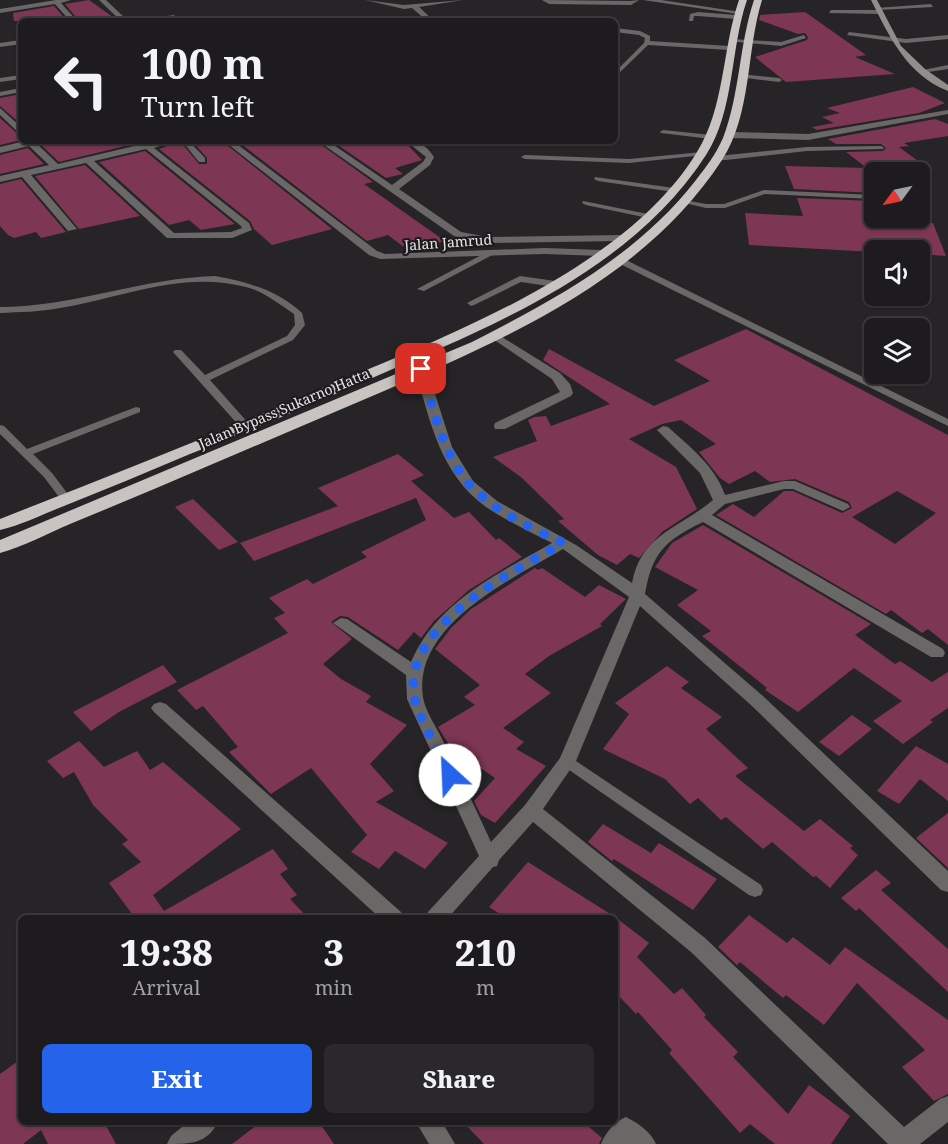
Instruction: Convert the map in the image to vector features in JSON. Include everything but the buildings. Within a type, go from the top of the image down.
[{"type":"highway","name":"Jalan Bypass Sukarno Hatta","points":[[0,547],[421,369],[494,335],[572,293],[619,260],[657,230],[684,202],[718,158],[730,135],[737,106],[743,57],[758,0]]},
{"type":"highway","name":"Jalan Bypass Sukarno Hatta","points":[[0,525],[246,427],[459,334],[555,284],[601,253],[648,216],[674,190],[702,154],[711,137],[722,104],[729,48],[739,10]]},
{"type":"highway","points":[[729,48],[743,57]]},
{"type":"main road","points":[[877,6],[893,39],[922,71],[948,89]]},
{"type":"street","points":[[16,0],[28,14]]},
{"type":"street","points":[[0,11],[68,0]]},
{"type":"street","points":[[102,0],[122,18]]},
{"type":"street","points":[[368,0],[396,6],[415,7],[460,0]]},
{"type":"street","points":[[646,0],[739,10]]},
{"type":"street","points":[[57,2],[71,18]]},
{"type":"street","points":[[415,7],[428,18]]},
{"type":"street","points":[[161,18],[173,16]]},
{"type":"street","points":[[1,43],[18,43]]},
{"type":"street","points":[[922,71],[948,67]]},
{"type":"street","points":[[0,80],[18,77]]},
{"type":"street","points":[[0,94],[18,91]]},
{"type":"street","points":[[0,110],[15,129]]},
{"type":"street","points":[[730,135],[808,137],[948,112]]},
{"type":"street","points":[[0,150],[22,144]]},
{"type":"street","points":[[32,144],[56,167]]},
{"type":"street","points":[[112,144],[121,152]]},
{"type":"street","points":[[0,179],[157,144]]},
{"type":"street","name":"Jalan Jamrud","points":[[232,144],[373,253],[400,259],[494,252],[601,253]]},
{"type":"street","points":[[326,144],[447,227],[474,239],[621,238]]},
{"type":"street","points":[[393,189],[427,163],[430,157],[425,150],[415,144]]},
{"type":"street","points":[[87,159],[171,236],[232,235],[247,230],[246,225],[147,146]]},
{"type":"street","points":[[25,174],[72,229]]},
{"type":"street","points":[[494,335],[556,376],[564,384],[567,393],[500,426]]},
{"type":"street","points":[[421,369],[446,447],[459,471],[484,499],[519,522],[563,543],[637,596],[765,707],[948,884]]},
{"type":"street","points":[[663,430],[705,469],[716,486],[720,501]]},
{"type":"street","points":[[438,915],[490,860],[532,810],[567,761],[607,662],[637,596],[642,568],[657,546],[677,529],[703,516],[720,501],[784,485],[795,485],[843,507]]},
{"type":"street","points":[[703,516],[937,653]]},
{"type":"street","points":[[490,860],[415,699],[415,673],[428,645],[448,616],[493,584],[563,543]]},
{"type":"street","points":[[341,623],[415,673]]},
{"type":"street","points":[[160,708],[391,915]]},
{"type":"street","points":[[532,810],[698,945],[902,1143],[948,1107]]},
{"type":"street","points":[[179,1144],[202,1125]]},
{"type":"street","points":[[430,1125],[443,1144]]},
{"type":"lane","points":[[545,0],[549,2],[631,3],[636,0]]},
{"type":"lane","points":[[831,12],[925,0]]},
{"type":"lane","points":[[877,6],[931,6]]},
{"type":"lane","points":[[691,20],[692,15],[739,10]]},
{"type":"lane","points":[[618,30],[640,33],[648,37],[647,43],[618,72]]},
{"type":"lane","points":[[849,34],[893,39],[948,37]]},
{"type":"lane","points":[[647,43],[729,48],[746,43],[781,44],[804,37]]},
{"type":"lane","points":[[740,76],[779,80]]},
{"type":"lane","points":[[663,132],[711,137]]},
{"type":"lane","points":[[188,144],[202,160]]},
{"type":"lane","points":[[718,158],[761,157],[823,148],[881,148]]},
{"type":"lane","points":[[525,157],[629,161],[702,154]]},
{"type":"lane","points":[[598,179],[674,190]]},
{"type":"lane","points":[[684,202],[706,206],[725,206],[764,192],[864,197]]},
{"type":"lane","points":[[586,203],[648,216]]},
{"type":"lane","points":[[421,289],[494,252]]},
{"type":"lane","points":[[619,260],[948,423]]},
{"type":"lane","points":[[471,303],[520,279],[555,284]]},
{"type":"lane","points":[[0,310],[36,310],[153,284],[189,280],[223,280],[247,285],[298,313],[300,325],[290,338],[204,379]]},
{"type":"lane","points":[[178,352],[246,427]]},
{"type":"lane","points":[[26,453],[136,410]]},
{"type":"lane","points":[[0,428],[26,453],[66,499]]},
{"type":"lane","points":[[567,761],[755,890]]},
{"type":"route","points":[[421,369],[446,447],[459,471],[484,499],[519,522],[563,543],[493,584],[448,616],[428,645],[415,673],[415,699],[450,775]]}]
